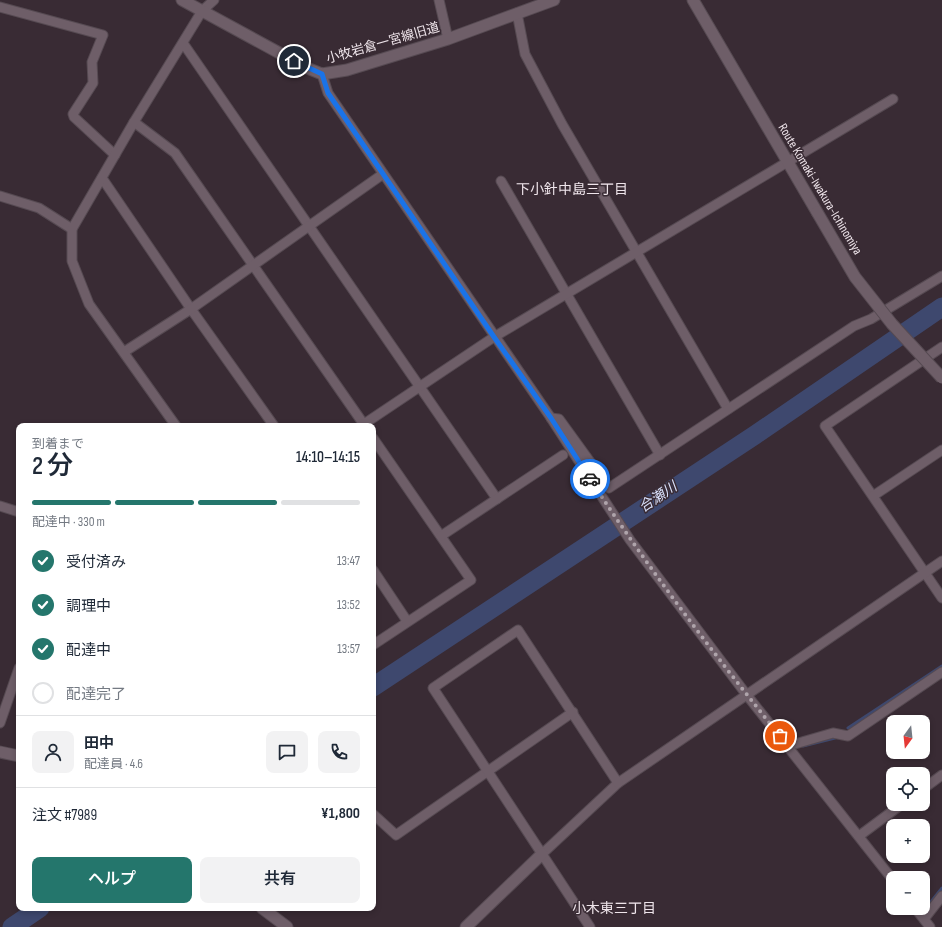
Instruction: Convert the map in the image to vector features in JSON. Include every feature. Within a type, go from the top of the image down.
[{"type":"street","name":"小牧岩倉一宮線旧道","points":[[182,0],[307,68],[322,74],[347,70],[448,39],[554,0]]},
{"type":"street","points":[[174,423],[89,304],[72,261],[72,229],[134,122],[202,11],[214,0]]},
{"type":"street","points":[[439,0],[448,39]]},
{"type":"street","name":"Route Komaki-Iwakura-Ichinomiya","points":[[693,0],[855,277],[892,324],[942,378]]},
{"type":"street","points":[[0,7],[103,35],[92,62],[93,83],[73,114],[74,117],[115,155]]},
{"type":"street","points":[[517,13],[525,54],[562,124],[728,409]]},
{"type":"street","points":[[183,43],[497,499]]},
{"type":"street","points":[[322,74],[328,93],[551,418],[630,540],[746,694],[886,871]]},
{"type":"street","points":[[368,423],[494,337],[893,99]]},
{"type":"street","points":[[134,122],[175,153],[361,423]]},
{"type":"street","points":[[124,352],[191,309],[384,174]]},
{"type":"street","points":[[102,178],[191,309],[272,423]]},
{"type":"street","points":[[501,181],[565,294],[660,455]]},
{"type":"street","points":[[0,196],[39,208],[72,229]]},
{"type":"street","points":[[551,418],[559,419],[609,488],[854,326],[871,319],[942,276]]},
{"type":"street","points":[[942,347],[825,426],[942,598]]},
{"type":"street","points":[[376,442],[471,580],[376,643]]},
{"type":"street","points":[[873,496],[942,450]]},
{"type":"street","points":[[441,536],[563,455]]},
{"type":"street","points":[[0,506],[16,511]]},
{"type":"street","points":[[466,927],[618,782],[942,561]]},
{"type":"street","points":[[376,574],[407,621]]},
{"type":"street","points":[[590,927],[486,772],[433,688],[518,630],[618,782]]},
{"type":"street","points":[[788,746],[833,733],[848,736],[942,672]]},
{"type":"street","points":[[0,723],[16,677]]},
{"type":"street","points":[[376,817],[396,835],[573,712]]},
{"type":"street","points":[[0,752],[16,755]]},
{"type":"street","points":[[930,784],[942,775]]},
{"type":"street","points":[[859,836],[893,811]]},
{"type":"street","points":[[924,918],[942,896]]},
{"type":"street","points":[[268,911],[287,927]]},
{"type":"street","points":[[921,915],[930,927]]},
{"type":"waterway","name":"合瀬川","points":[[376,685],[755,435],[942,307]]},
{"type":"waterway","points":[[848,728],[942,666]]},
{"type":"waterway","points":[[803,746],[835,738]]},
{"type":"waterway","points":[[930,903],[942,888]]},
{"type":"waterway","name":"合瀬川","points":[[12,927],[36,911]]},
{"type":"way so far","points":[[590,479],[630,540],[746,694],[780,736]]},
{"type":"district","name":"下小針中島三丁目","points":[[572,189]]},
{"type":"district","name":"小木東三丁目","points":[[614,908]]},
{"type":"route","points":[[294,61],[322,74],[328,93],[551,418],[590,479]]}]
